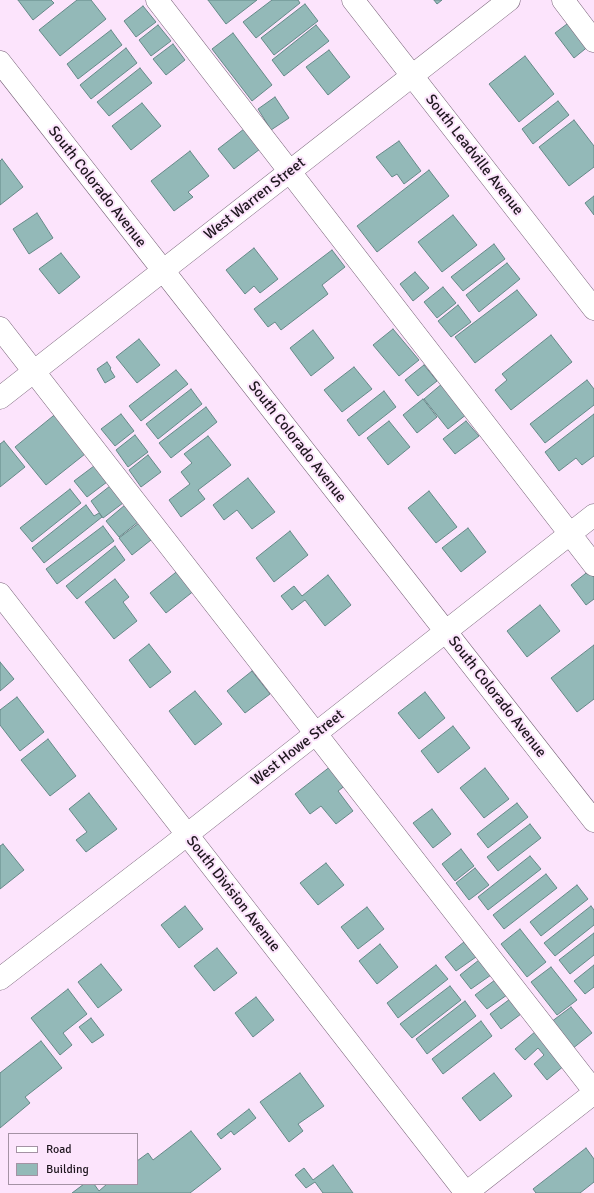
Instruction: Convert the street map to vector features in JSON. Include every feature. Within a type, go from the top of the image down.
[{"type":"street","points":[[157,0],[594,565]]},
{"type":"street","name":"South Leadville Avenue","points":[[353,0],[594,309]]},
{"type":"street","name":"West Warren Street","points":[[0,398],[509,0]]},
{"type":"street","points":[[562,0],[594,41]]},
{"type":"street","name":"South Colorado Avenue","points":[[0,62],[594,821]]},
{"type":"street","points":[[0,328],[594,1092],[466,1193]]},
{"type":"street","name":"West Howe Street","points":[[0,979],[316,734],[594,515]]},
{"type":"street","name":"South Division Avenue","points":[[0,594],[466,1193]]},
{"type":"building","points":[[18,0],[51,0],[54,3],[33,20]]},
{"type":"building","points":[[77,0],[91,0],[106,19],[60,56],[39,30]]},
{"type":"building","points":[[208,0],[257,0],[226,24]]},
{"type":"building","points":[[272,0],[298,0],[300,3],[256,38],[243,22]]},
{"type":"building","points":[[434,0],[442,0],[437,4]]},
{"type":"building","points":[[305,4],[318,21],[274,55],[261,38]]},
{"type":"building","points":[[143,6],[156,22],[136,37],[124,21]]},
{"type":"building","points":[[571,21],[590,45],[574,58],[555,33]]},
{"type":"building","points":[[158,25],[171,41],[151,56],[139,40]]},
{"type":"building","points":[[316,25],[329,41],[284,76],[272,60]]},
{"type":"building","points":[[111,30],[122,45],[78,79],[67,64]]},
{"type":"building","points":[[233,33],[272,85],[252,101],[212,49]]},
{"type":"building","points":[[173,44],[185,60],[166,75],[153,59]]},
{"type":"building","points":[[126,48],[137,63],[91,99],[80,85]]},
{"type":"building","points":[[329,50],[350,77],[328,95],[306,67]]},
{"type":"building","points":[[525,56],[554,94],[519,122],[489,84]]},
{"type":"building","points":[[140,68],[152,83],[109,116],[97,102]]},
{"type":"building","points":[[275,97],[289,118],[271,130],[258,109]]},
{"type":"building","points":[[558,101],[569,115],[533,144],[522,129]]},
{"type":"building","points":[[142,103],[161,126],[131,150],[112,126]]},
{"type":"building","points":[[574,120],[594,146],[594,167],[569,186],[539,147]]},
{"type":"building","points":[[244,129],[260,149],[234,169],[218,149]]},
{"type":"building","points":[[399,141],[421,171],[404,184],[397,174],[392,177],[376,157]]},
{"type":"building","points":[[190,151],[209,176],[188,192],[193,197],[174,211],[151,181]]},
{"type":"building","points":[[2,159],[23,187],[0,205],[0,161]]},
{"type":"building","points":[[429,170],[449,196],[377,252],[357,226]]},
{"type":"building","points":[[594,196],[594,215],[585,203]]},
{"type":"building","points":[[37,213],[53,238],[29,254],[13,229]]},
{"type":"building","points":[[453,215],[477,245],[442,272],[418,242]]},
{"type":"building","points":[[494,244],[505,259],[463,291],[451,277]]},
{"type":"building","points":[[254,248],[278,279],[260,293],[254,286],[245,294],[226,270]]},
{"type":"building","points":[[332,250],[345,267],[322,285],[328,294],[281,330],[275,322],[268,327],[254,309]]},
{"type":"building","points":[[61,253],[80,277],[59,294],[39,269]]},
{"type":"building","points":[[507,263],[520,279],[479,312],[466,295]]},
{"type":"building","points":[[415,272],[429,288],[413,301],[400,284]]},
{"type":"building","points":[[443,287],[456,303],[437,318],[424,302]]},
{"type":"building","points":[[517,290],[537,315],[475,363],[455,337]]},
{"type":"building","points":[[458,305],[471,322],[451,337],[438,321]]},
{"type":"building","points":[[393,329],[419,360],[399,376],[373,345]]},
{"type":"building","points":[[313,330],[334,358],[311,376],[290,348]]},
{"type":"building","points":[[551,335],[572,362],[511,410],[495,390],[507,380],[502,374]]},
{"type":"building","points":[[139,339],[160,365],[137,383],[116,357]]},
{"type":"building","points":[[107,362],[115,377],[105,383],[97,369]]},
{"type":"building","points":[[424,365],[437,381],[418,396],[405,380]]},
{"type":"building","points":[[354,367],[372,389],[342,412],[324,390]]},
{"type":"building","points":[[176,370],[188,384],[141,421],[129,406]]},
{"type":"building","points":[[587,380],[594,389],[594,405],[545,443],[530,424]]},
{"type":"building","points":[[443,383],[467,414],[448,429],[424,399]]},
{"type":"building","points":[[191,389],[202,404],[158,439],[146,424]]},
{"type":"building","points":[[384,391],[396,407],[359,436],[347,420]]},
{"type":"building","points":[[423,399],[437,417],[417,433],[403,415]]},
{"type":"building","points":[[206,407],[217,422],[171,458],[159,443]]},
{"type":"building","points":[[58,412],[85,454],[46,485],[15,447]]},
{"type":"building","points":[[121,414],[134,431],[115,446],[101,429]]},
{"type":"building","points":[[594,414],[594,456],[582,465],[576,458],[559,471],[545,452]]},
{"type":"building","points":[[389,421],[410,447],[388,465],[367,438]]},
{"type":"building","points":[[466,421],[479,436],[455,454],[443,439]]},
{"type":"building","points":[[135,435],[148,452],[128,467],[116,450]]},
{"type":"building","points":[[208,436],[231,465],[198,490],[205,499],[181,517],[169,500],[190,484],[181,472],[192,463],[184,454]]},
{"type":"building","points":[[4,441],[25,467],[0,487],[0,444]]},
{"type":"building","points":[[148,455],[161,472],[141,487],[129,470]]},
{"type":"building","points":[[94,466],[107,482],[87,497],[74,481]]},
{"type":"building","points":[[248,478],[275,512],[252,529],[237,510],[224,520],[213,505]]},
{"type":"building","points":[[110,486],[123,503],[103,518],[91,501]]},
{"type":"building","points":[[70,489],[81,503],[32,542],[20,528]]},
{"type":"building","points":[[429,491],[457,527],[436,543],[408,508]]},
{"type":"building","points":[[86,505],[94,516],[99,513],[102,517],[44,563],[32,548]]},
{"type":"building","points":[[125,505],[138,522],[119,537],[106,521]]},
{"type":"building","points":[[139,523],[151,540],[132,555],[119,538]]},
{"type":"building","points":[[103,526],[114,541],[57,584],[46,569]]},
{"type":"building","points":[[468,528],[486,552],[461,572],[442,548]]},
{"type":"building","points":[[290,531],[308,555],[274,582],[256,558]]},
{"type":"building","points":[[115,546],[125,560],[77,599],[66,586]]},
{"type":"building","points":[[180,569],[195,590],[166,613],[150,593]]},
{"type":"building","points":[[590,570],[594,576],[594,599],[586,605],[571,585]]},
{"type":"building","points":[[328,575],[351,605],[325,626],[305,600],[292,610],[281,596],[294,586],[302,596]]},
{"type":"building","points":[[115,579],[129,597],[123,602],[137,621],[114,639],[85,602]]},
{"type":"building","points":[[540,605],[560,631],[527,657],[507,631]]},
{"type":"building","points":[[149,644],[171,672],[150,688],[129,660]]},
{"type":"building","points":[[594,645],[594,699],[577,712],[551,678]]},
{"type":"building","points":[[0,662],[14,679],[0,691]]},
{"type":"building","points":[[252,671],[270,694],[245,713],[227,691]]},
{"type":"building","points":[[195,691],[222,724],[195,745],[169,711]]},
{"type":"building","points":[[425,692],[445,718],[419,739],[398,713]]},
{"type":"building","points":[[17,697],[44,732],[20,751],[0,725],[0,710]]},
{"type":"building","points":[[453,726],[470,748],[438,773],[421,751]]},
{"type":"building","points":[[48,739],[76,776],[50,796],[21,760]]},
{"type":"building","points":[[331,766],[346,785],[338,791],[353,811],[336,824],[321,806],[310,814],[295,794]]},
{"type":"building","points":[[485,768],[509,799],[484,818],[460,788]]},
{"type":"building","points":[[89,793],[117,829],[86,852],[76,840],[87,832],[69,809]]},
{"type":"building","points":[[517,803],[528,817],[488,848],[477,834]]},
{"type":"building","points":[[432,809],[451,834],[433,848],[413,823]]},
{"type":"building","points":[[530,824],[541,838],[498,871],[487,857]]},
{"type":"building","points":[[3,844],[24,870],[0,889],[0,846]]},
{"type":"building","points":[[461,849],[474,866],[455,881],[442,864]]},
{"type":"building","points":[[530,856],[541,869],[488,910],[478,897]]},
{"type":"building","points":[[326,863],[344,885],[318,905],[300,883]]},
{"type":"building","points":[[475,868],[489,885],[469,900],[456,883]]},
{"type":"building","points":[[546,874],[557,888],[504,929],[493,915]]},
{"type":"building","points":[[577,885],[588,899],[541,936],[530,922]]},
{"type":"building","points":[[185,906],[203,929],[179,948],[161,925]]},
{"type":"building","points":[[591,906],[594,910],[594,925],[555,956],[544,943]]},
{"type":"building","points":[[367,907],[384,929],[358,949],[341,927]]},
{"type":"building","points":[[520,929],[546,962],[527,977],[501,944]]},
{"type":"building","points":[[594,933],[594,955],[570,974],[559,960]]},
{"type":"building","points":[[464,942],[476,957],[456,971],[445,957]]},
{"type":"building","points":[[380,944],[398,967],[377,984],[359,961]]},
{"type":"building","points":[[217,948],[237,973],[214,991],[194,966]]},
{"type":"building","points":[[479,960],[491,975],[471,989],[460,975]]},
{"type":"building","points":[[101,964],[122,990],[98,1008],[78,982]]},
{"type":"building","points":[[436,965],[448,979],[398,1018],[387,1003]]},
{"type":"building","points":[[594,965],[594,987],[585,994],[574,981]]},
{"type":"building","points":[[551,967],[577,1000],[557,1015],[531,982]]},
{"type":"building","points":[[495,980],[507,995],[487,1009],[475,995]]},
{"type":"building","points":[[450,986],[461,1000],[412,1038],[400,1024]]},
{"type":"building","points":[[68,989],[87,1014],[63,1033],[72,1045],[60,1055],[31,1018]]},
{"type":"building","points":[[256,997],[274,1020],[253,1037],[235,1013]]},
{"type":"building","points":[[510,999],[521,1014],[501,1029],[490,1014]]},
{"type":"building","points":[[465,1001],[476,1016],[427,1054],[416,1039]]},
{"type":"building","points":[[571,1007],[592,1033],[572,1049],[551,1022]]},
{"type":"building","points":[[91,1018],[104,1035],[92,1043],[79,1027]]},
{"type":"building","points":[[481,1021],[492,1036],[443,1074],[432,1059]]},
{"type":"building","points":[[536,1031],[565,1065],[547,1080],[534,1064],[544,1055],[538,1048],[525,1060],[515,1049]]},
{"type":"building","points":[[41,1041],[62,1068],[25,1097],[30,1103],[0,1128],[0,1073]]},
{"type":"building","points":[[300,1073],[324,1106],[298,1124],[303,1131],[289,1142],[260,1102]]},
{"type":"building","points":[[494,1073],[512,1096],[480,1121],[462,1098]]},
{"type":"building","points":[[249,1109],[256,1118],[234,1135],[231,1131],[221,1139],[217,1134]]},
{"type":"building","points":[[191,1131],[221,1169],[190,1193],[72,1193],[83,1185],[95,1185],[99,1191],[106,1185],[138,1185],[138,1160],[148,1153],[153,1160]]},
{"type":"building","points":[[586,1148],[594,1159],[594,1182],[580,1193],[536,1193],[533,1189]]},
{"type":"building","points":[[333,1165],[353,1193],[323,1193],[315,1182],[306,1188],[295,1175],[304,1168],[313,1180]]}]
